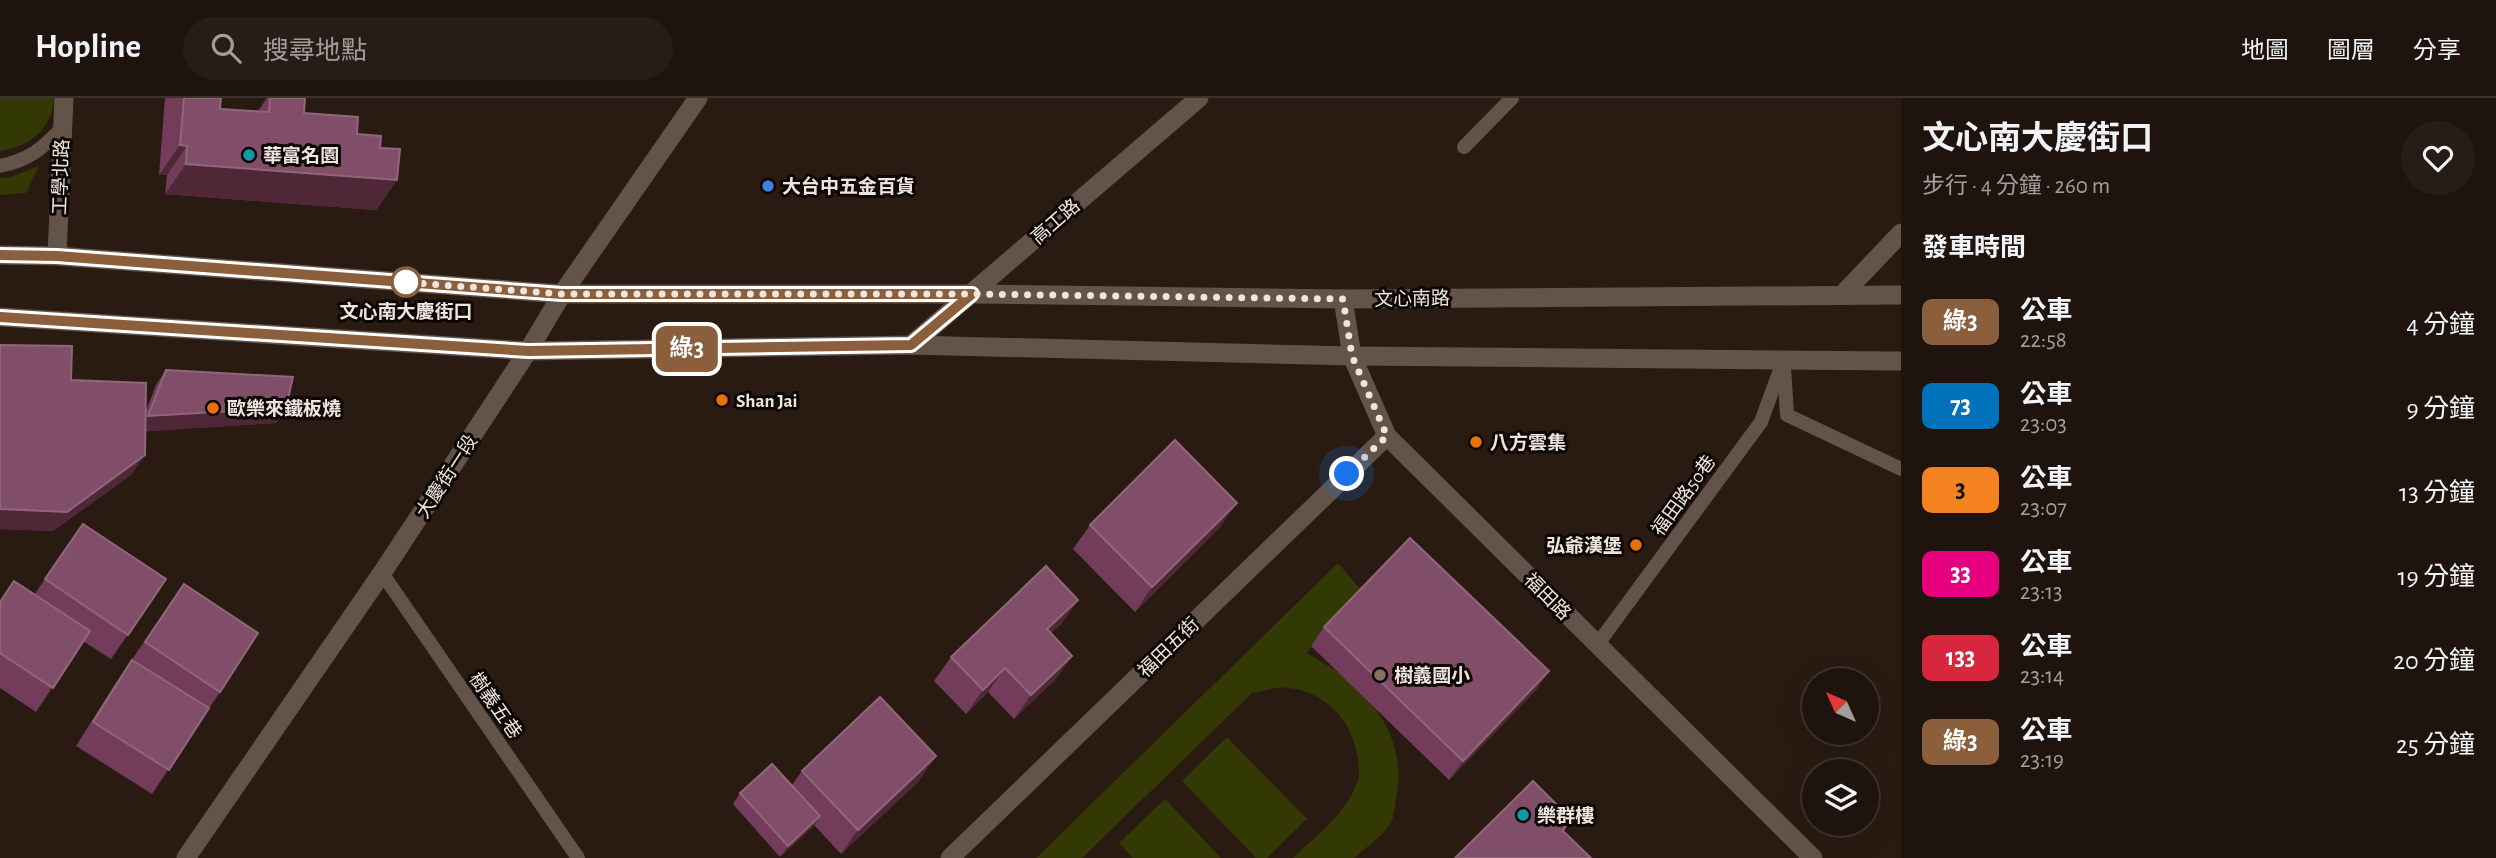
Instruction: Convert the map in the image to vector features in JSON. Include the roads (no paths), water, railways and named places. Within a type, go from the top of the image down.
[{"type":"main road","name":"工學北路","points":[[57,256],[64,98]]},
{"type":"main road","name":"大慶街一段","points":[[190,856],[382,573],[528,351],[562,294],[698,98]]},
{"type":"main road","name":"高工路","points":[[911,345],[1199,98]]},
{"type":"main road","points":[[1843,294],[1901,233]]},
{"type":"main road","name":"文心南路","points":[[0,254],[562,294],[972,294],[1343,299],[1901,295]]},
{"type":"main road","name":"福田路","points":[[1343,299],[1352,356],[1387,436],[1813,858]]},
{"type":"main road","points":[[0,317],[528,351],[911,345],[1352,356],[1901,361]]},
{"type":"main road","name":"福田五街","points":[[950,858],[1387,436]]},
{"type":"lane","points":[[1464,147],[1511,98]]},
{"type":"lane","points":[[0,166],[21,162],[43,147],[62,128]]},
{"type":"lane","points":[[1784,359],[1787,415],[1901,469]]},
{"type":"lane","name":"福田路50巷","points":[[1597,645],[1761,422],[1784,359]]},
{"type":"lane","name":"樹義五巷","points":[[382,573],[578,858]]},
{"type":"place","name":"華富名園","points":[[249,155]]},
{"type":"place","name":"大台中五金百貨","points":[[768,186]]},
{"type":"place","name":"文心南大慶街口","points":[[406,282]]},
{"type":"place","name":"Shan Jai","points":[[722,400]]},
{"type":"place","name":"歐樂來鐵板燒","points":[[213,408]]},
{"type":"place","name":"八方雲集","points":[[1476,442]]},
{"type":"place","name":"弘爺漢堡","points":[[1636,545]]},
{"type":"place","name":"樹義國小","points":[[1380,675]]},
{"type":"place","name":"樂群樓","points":[[1523,815]]}]
